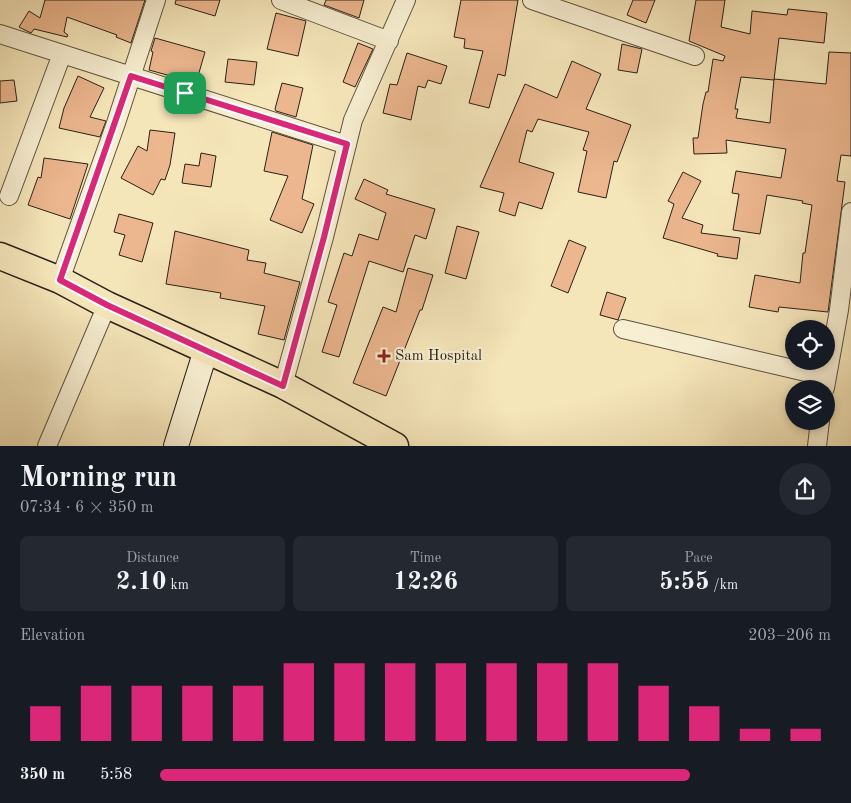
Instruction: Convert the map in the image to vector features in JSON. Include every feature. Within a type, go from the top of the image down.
[{"type":"main road","points":[[1,258],[60,280],[107,305],[283,386],[395,446]]},
{"type":"street","points":[[60,280],[156,0]]},
{"type":"street","points":[[281,0],[389,41]]},
{"type":"street","points":[[283,386],[324,237],[353,120],[406,0]]},
{"type":"street","points":[[532,0],[695,56]]},
{"type":"street","points":[[0,34],[347,144]]},
{"type":"street","points":[[9,196],[62,54]]},
{"type":"street","points":[[827,380],[845,311],[851,212]]},
{"type":"street","points":[[47,446],[107,305]]},
{"type":"street","points":[[623,329],[815,380]]},
{"type":"street","points":[[176,446],[206,350]]},
{"type":"street","points":[[817,446],[819,430]]},
{"type":"building","points":[[45,0],[145,0],[131,43],[116,37],[117,35],[67,17],[64,32],[68,35],[67,37],[34,29],[31,33],[19,27],[29,11],[40,18]]},
{"type":"building","points":[[176,0],[220,0],[215,16],[175,4]]},
{"type":"building","points":[[326,0],[364,0],[359,18],[324,5]]},
{"type":"building","points":[[461,0],[518,0],[505,76],[498,74],[489,108],[469,103],[483,51],[464,48],[465,39],[454,37]]},
{"type":"building","points":[[633,0],[655,0],[646,23],[627,15]]},
{"type":"building","points":[[696,0],[725,0],[721,27],[750,34],[752,11],[787,15],[788,9],[827,13],[824,43],[779,38],[774,79],[826,84],[829,52],[851,53],[851,156],[841,155],[837,181],[845,182],[828,312],[779,307],[778,312],[749,307],[755,275],[800,283],[803,253],[805,253],[812,205],[802,203],[803,201],[767,195],[760,234],[733,230],[739,194],[732,193],[736,171],[781,178],[786,149],[726,140],[727,153],[694,154],[693,138],[698,138],[713,59],[723,61],[725,56],[689,41]],"holes":[[[741,77],[774,80],[770,123],[736,118],[738,109],[735,109]]]},
{"type":"building","points":[[276,13],[306,21],[298,56],[267,49]]},
{"type":"building","points":[[155,38],[205,52],[196,83],[149,70],[153,52],[151,51]]},
{"type":"building","points":[[358,43],[373,49],[355,87],[343,82]]},
{"type":"building","points":[[622,44],[642,49],[637,73],[618,70]]},
{"type":"building","points":[[407,53],[447,66],[441,84],[428,80],[425,88],[418,86],[411,120],[383,113],[390,84],[397,85]]},
{"type":"building","points":[[228,59],[257,62],[254,85],[225,82]]},
{"type":"building","points":[[572,61],[601,74],[586,109],[631,125],[617,162],[614,161],[606,198],[578,192],[587,151],[583,150],[589,132],[538,119],[532,132],[527,130],[519,162],[554,173],[542,209],[519,202],[515,216],[499,211],[504,193],[480,187],[525,84],[557,98]]},
{"type":"building","points":[[78,76],[104,88],[90,117],[106,121],[100,137],[59,128],[64,108]]},
{"type":"building","points":[[14,80],[17,101],[0,103],[0,81]]},
{"type":"building","points":[[282,83],[303,88],[296,117],[276,111],[275,109]]},
{"type":"building","points":[[150,130],[175,133],[170,165],[165,180],[161,179],[153,195],[121,178],[138,146],[147,151]]},
{"type":"building","points":[[272,132],[313,145],[302,199],[314,204],[302,233],[270,220],[288,176],[264,171]]},
{"type":"building","points":[[201,153],[216,156],[211,187],[182,183],[185,164],[199,166]]},
{"type":"building","points":[[44,158],[88,164],[70,219],[28,205],[38,177],[41,178]]},
{"type":"building","points":[[683,172],[701,181],[682,218],[703,225],[701,233],[740,238],[737,259],[717,256],[718,254],[663,238],[674,204],[668,201]]},
{"type":"building","points":[[364,179],[388,190],[386,194],[435,209],[426,239],[415,235],[403,272],[369,261],[339,357],[322,352],[337,305],[328,302],[344,253],[352,256],[359,234],[378,240],[386,213],[355,199]]},
{"type":"building","points":[[119,214],[153,223],[142,262],[119,255],[125,235],[114,232]]},
{"type":"building","points":[[457,226],[479,232],[466,279],[445,273]]},
{"type":"building","points":[[175,231],[249,250],[247,260],[266,263],[264,273],[300,282],[284,340],[258,334],[265,306],[220,298],[221,293],[166,284]]},
{"type":"building","points":[[569,240],[586,247],[568,293],[551,286]]},
{"type":"building","points":[[408,268],[433,275],[422,310],[420,310],[386,396],[353,383],[383,307],[396,312]]},
{"type":"building","points":[[607,292],[626,298],[618,320],[600,315]]},
{"type":"place","name":"Sam Hospital","points":[[384,356]]},
{"type":"route","points":[[131,76],[185,93],[347,144],[324,237],[283,386],[107,305],[60,280],[131,76]]}]
